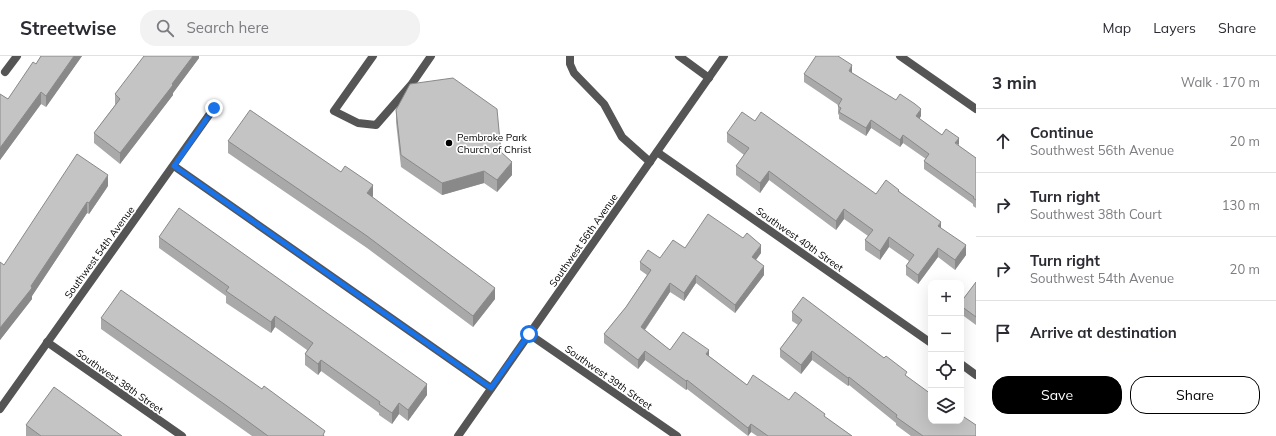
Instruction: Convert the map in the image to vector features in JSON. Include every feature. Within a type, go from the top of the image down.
[{"type":"street","points":[[5,72],[17,56]]},
{"type":"street","points":[[373,56],[334,111],[358,123],[376,125],[411,85],[431,56]]},
{"type":"street","points":[[570,56],[570,64],[574,73],[604,104],[622,136],[650,162]]},
{"type":"street","points":[[679,56],[709,78]]},
{"type":"street","name":"Southwest 56th Avenue","points":[[458,436],[724,56]]},
{"type":"street","points":[[900,56],[976,109]]},
{"type":"street","name":"Southwest 54th Avenue","points":[[0,409],[214,108]]},
{"type":"street","name":"Southwest 40th Street","points":[[657,152],[928,341]]},
{"type":"street","points":[[174,166],[491,388]]},
{"type":"street","name":"Southwest 39th Street","points":[[529,334],[677,436]]},
{"type":"street","name":"Southwest 38th Street","points":[[47,342],[182,436]]},
{"type":"street","points":[[964,366],[976,374]]},
{"type":"building","points":[[41,56],[74,56],[46,96],[41,92],[0,148],[0,94],[8,99],[33,62],[36,64]]},
{"type":"building","points":[[144,56],[193,56],[172,84],[173,85],[120,153],[94,133],[120,99],[115,94]]},
{"type":"building","points":[[816,56],[838,56],[852,65],[849,71],[896,100],[900,94],[915,104],[921,109],[916,116],[942,135],[946,129],[959,138],[955,143],[976,158],[976,200],[973,198],[974,197],[924,161],[929,154],[903,135],[900,140],[871,120],[866,128],[839,112],[841,108],[838,106],[842,99],[804,74]]},
{"type":"building","name":"Pembroke Park Church of Christ","points":[[453,78],[497,109],[501,152],[512,162],[497,180],[484,171],[442,183],[401,155],[396,110],[410,84]]},
{"type":"building","points":[[250,110],[341,172],[345,166],[373,185],[367,193],[495,288],[473,316],[367,236],[228,141]]},
{"type":"building","points":[[742,112],[755,121],[761,112],[876,194],[886,180],[899,190],[898,191],[941,222],[938,226],[966,245],[955,260],[938,248],[918,275],[906,266],[914,255],[889,237],[880,251],[865,240],[873,230],[844,209],[836,221],[769,171],[760,183],[736,166],[749,148],[727,133]]},
{"type":"building","points":[[77,154],[108,175],[89,203],[87,202],[31,286],[32,288],[0,328],[0,262],[4,265]]},
{"type":"building","points":[[179,208],[427,384],[408,410],[399,403],[392,413],[379,404],[380,402],[321,360],[318,364],[305,354],[313,343],[275,316],[271,322],[226,291],[229,287],[159,237]]},
{"type":"building","points":[[708,214],[743,238],[747,233],[761,245],[752,257],[764,266],[735,305],[696,275],[684,293],[670,283],[641,327],[670,350],[683,332],[709,350],[706,354],[747,385],[753,375],[789,400],[795,392],[825,414],[824,416],[852,436],[768,436],[751,424],[748,428],[687,380],[686,381],[645,351],[638,360],[604,334],[626,307],[651,270],[640,262],[648,250],[660,258],[673,240],[685,248]]},
{"type":"building","points":[[976,282],[976,317],[964,308],[964,298]]},
{"type":"building","points":[[121,290],[262,389],[264,386],[325,431],[324,436],[268,436],[101,318]]},
{"type":"building","points":[[803,297],[884,358],[886,356],[907,372],[905,375],[928,392],[928,424],[964,424],[964,417],[976,425],[976,436],[923,436],[896,417],[897,415],[849,377],[848,378],[812,351],[801,365],[780,349],[802,320],[792,312]]},
{"type":"building","points":[[54,387],[122,436],[41,436],[26,425]]},
{"type":"place","name":"Pembroke Park Church of Christ","points":[[449,143]]},
{"type":"route","points":[[214,108],[174,166],[491,388],[529,334]]}]
